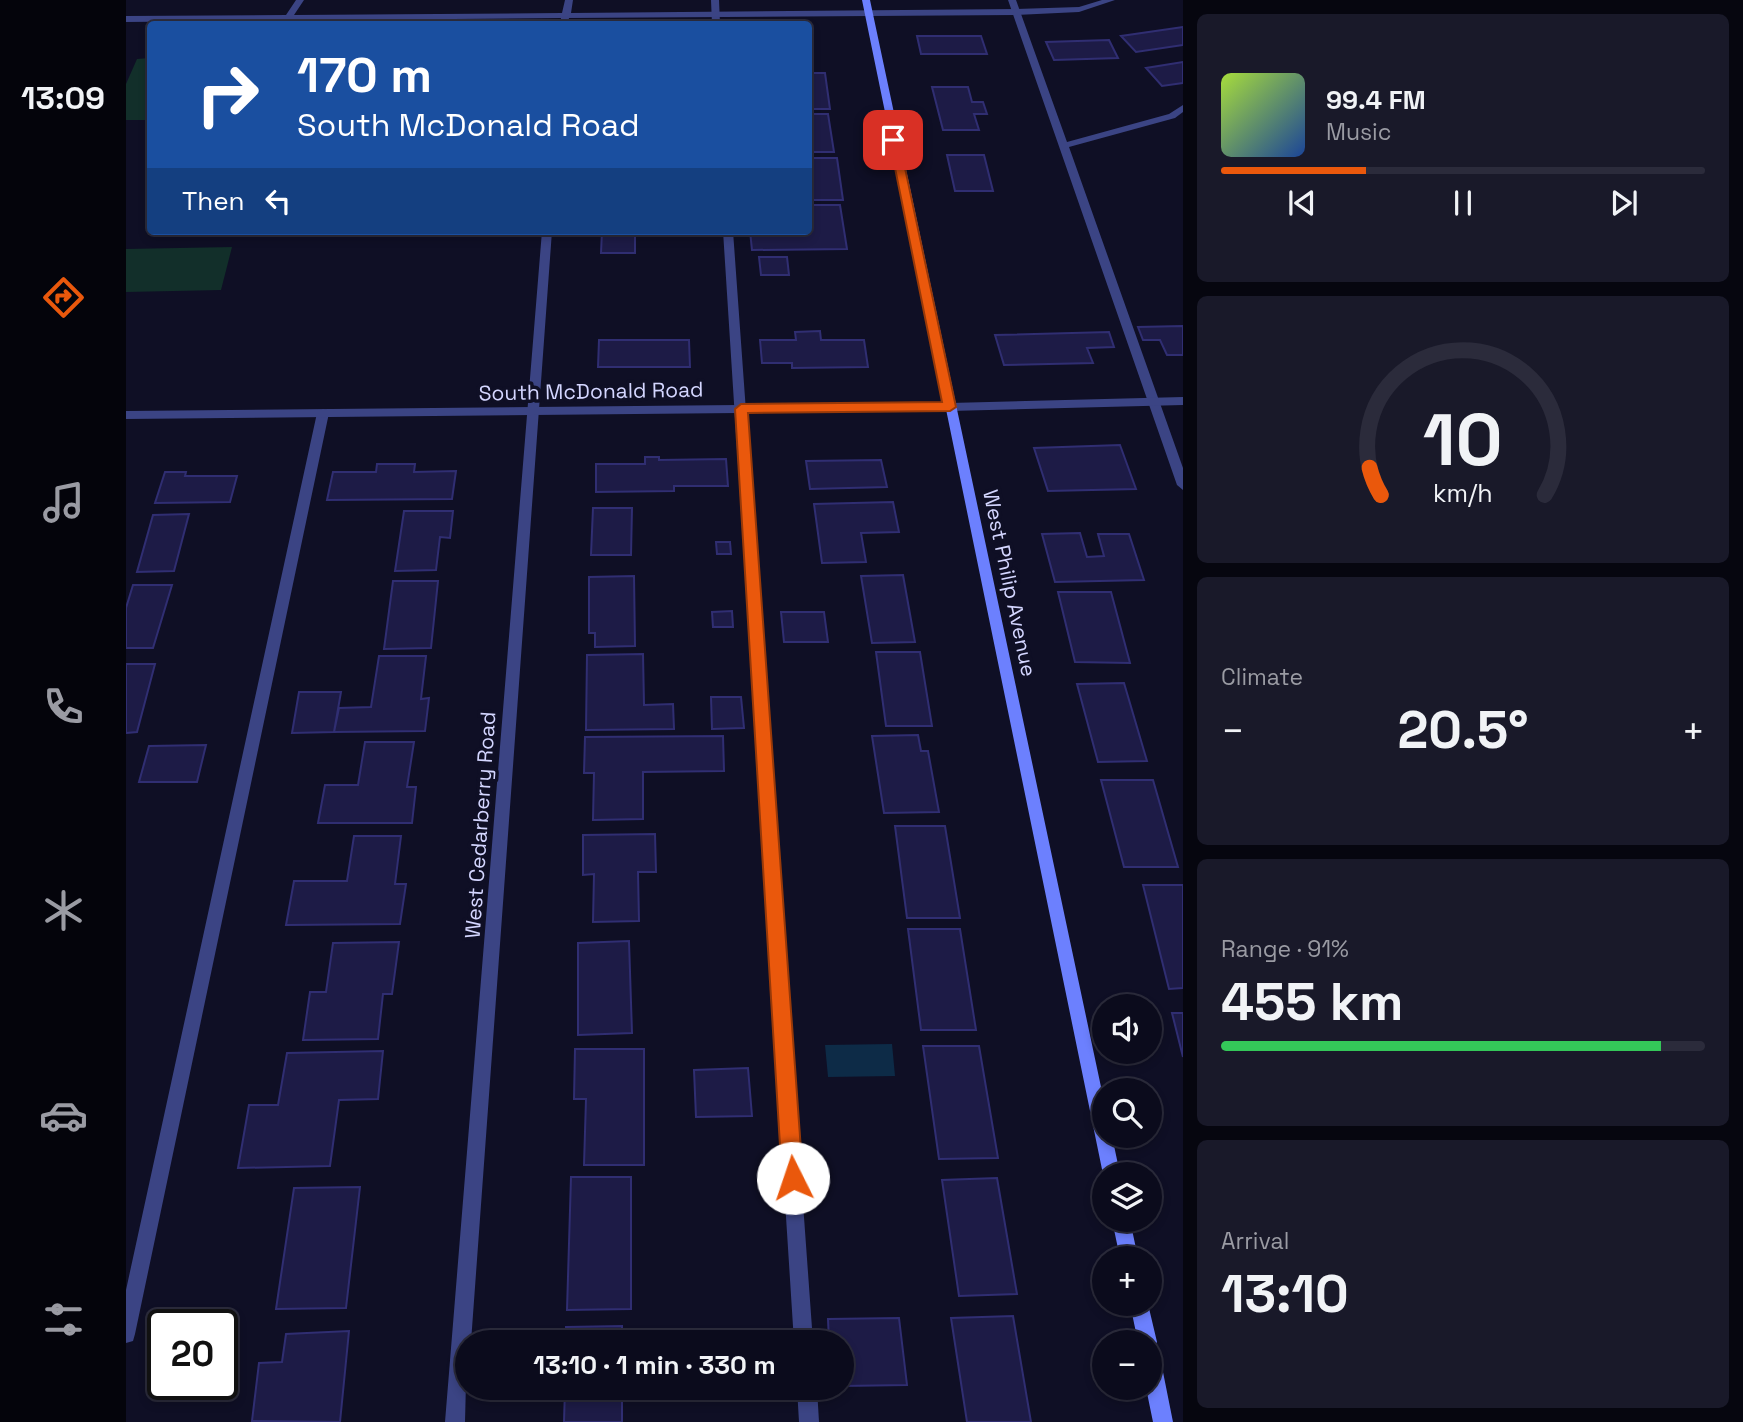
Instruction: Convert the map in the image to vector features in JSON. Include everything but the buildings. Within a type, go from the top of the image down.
[{"type":"main road","name":"West Philip Avenue","points":[[867,6],[1108,1162]]},
{"type":"main road","points":[[1159,1400],[1163,1422]]},
{"type":"street","points":[[289,16],[300,0]]},
{"type":"street","points":[[565,20],[569,0]]},
{"type":"street","points":[[715,0],[716,21]]},
{"type":"street","points":[[1012,0],[1183,485]]},
{"type":"street","points":[[126,19],[289,16],[565,20],[867,6],[1016,12],[1079,9],[1111,0]]},
{"type":"street","points":[[1063,146],[1172,116],[1183,108]]},
{"type":"street","name":"West Cedarberry Road","points":[[455,1422],[547,235]]},
{"type":"street","points":[[728,235],[803,1330]]},
{"type":"street","name":"South McDonald Road","points":[[126,415],[950,407],[1183,401]]},
{"type":"street","points":[[126,1334],[323,413]]},
{"type":"street","points":[[808,1400],[809,1422]]},
{"type":"green space","points":[[147,58],[147,120],[126,120],[126,84],[137,59]]},
{"type":"green space","points":[[232,247],[221,290],[126,292],[126,249]]},
{"type":"water","points":[[892,1044],[895,1076],[828,1077],[825,1045]]},
{"type":"route","points":[[793,1178],[741,409],[950,407],[893,140]]}]
